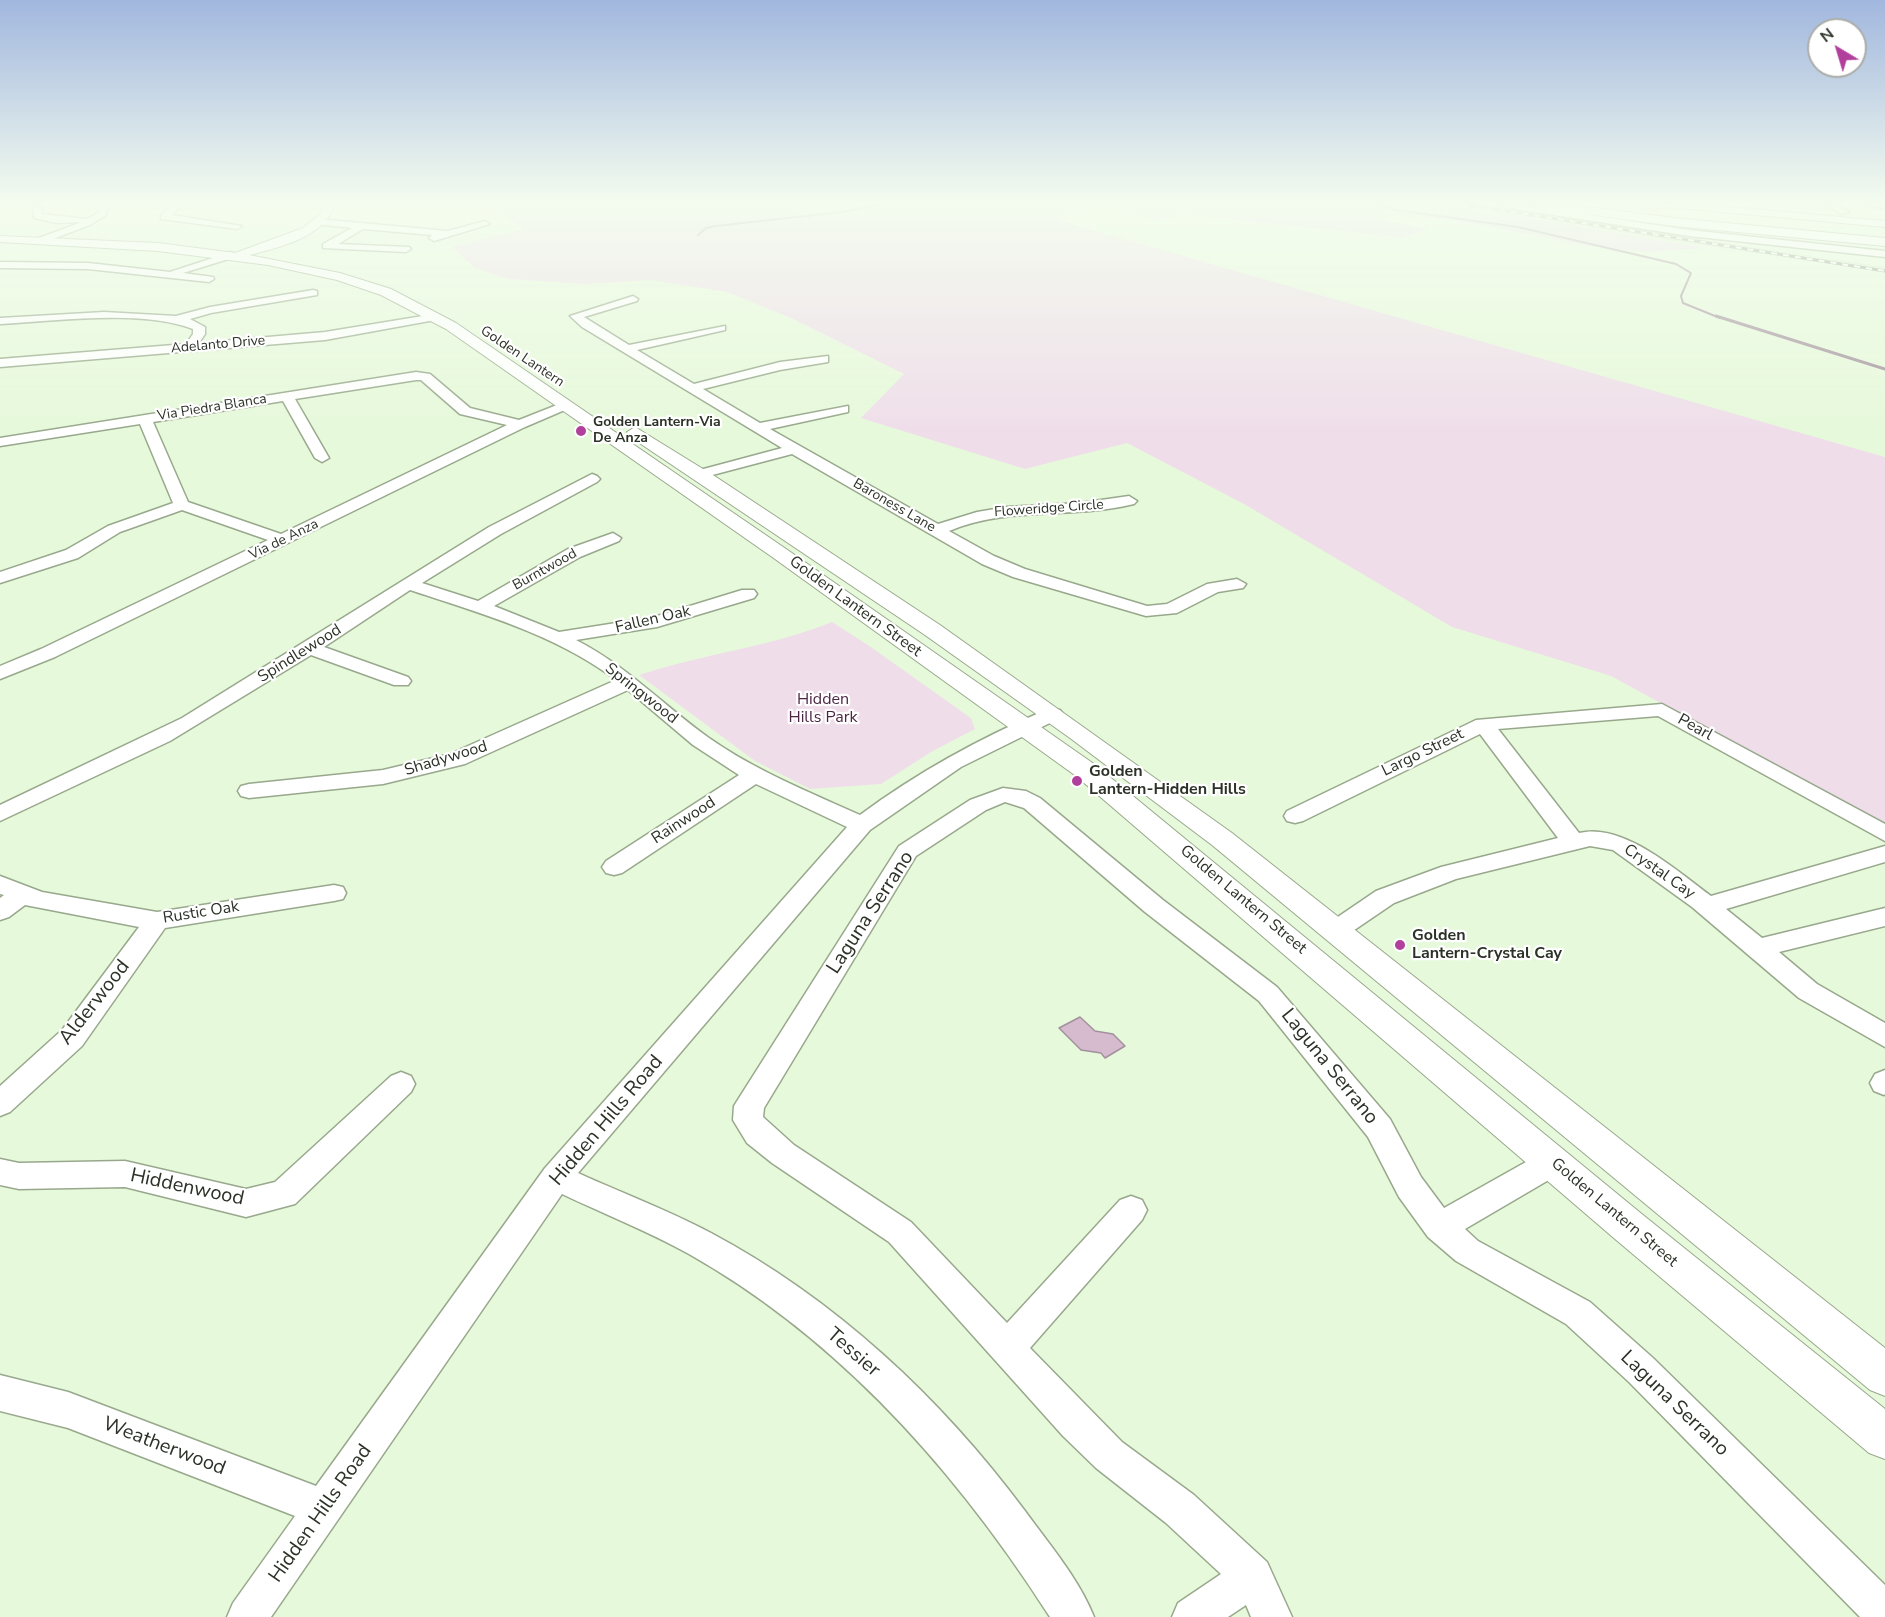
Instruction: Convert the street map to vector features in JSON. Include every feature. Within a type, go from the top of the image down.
[{"type":"main road","name":"Golden Lantern","points":[[347,279],[394,296],[435,317],[574,398]]},
{"type":"main road","name":"Golden Lantern","points":[[380,279],[455,313],[488,334],[471,329],[448,316],[435,317]]},
{"type":"main road","points":[[417,295],[440,310],[435,317]]},
{"type":"main road","name":"Golden Lantern","points":[[533,364],[574,398]]},
{"type":"main road","points":[[574,398],[598,407]]},
{"type":"main road","name":"Golden Lantern Street","points":[[574,398],[662,472],[1024,726],[1119,796],[1553,1162],[1885,1437]]},
{"type":"main road","name":"Golden Lantern Street","points":[[624,424],[1053,714],[1222,839],[1885,1375]]},
{"type":"main road","points":[[662,472],[700,474],[699,481],[703,488],[695,495]]},
{"type":"main road","points":[[1822,1383],[1885,1419]]},
{"type":"street","points":[[178,319],[210,310],[313,293]]},
{"type":"street","name":"Baroness Lane","points":[[633,299],[576,316],[794,449],[936,531],[1008,568],[1135,609],[1171,609],[1214,588],[1237,584]]},
{"type":"street","points":[[0,321],[143,316],[178,319],[199,327],[199,334],[190,347]]},
{"type":"street","name":"Adelanto Drive","points":[[0,363],[359,332],[435,317]]},
{"type":"street","points":[[628,349],[721,328]]},
{"type":"street","points":[[693,388],[780,366],[825,359]]},
{"type":"street","name":"Via Piedra Blanca","points":[[0,442],[405,376],[425,377],[465,411],[520,424]]},
{"type":"street","points":[[287,396],[322,458]]},
{"type":"street","name":"Via de Anza","points":[[0,673],[48,653],[284,540],[574,398]]},
{"type":"street","points":[[760,427],[843,409]]},
{"type":"street","points":[[145,419],[182,505]]},
{"type":"street","points":[[700,474],[794,449]]},
{"type":"street","name":"Spindlewood","points":[[0,814],[213,708],[519,517],[592,479]]},
{"type":"street","name":"Floweridge Circle","points":[[936,531],[955,521],[999,511],[1027,508],[1095,508],[1129,501]]},
{"type":"street","points":[[0,578],[72,554],[114,529],[182,505],[284,540]]},
{"type":"street","name":"Burntwood","points":[[480,607],[574,553],[613,538]]},
{"type":"street","name":"Springwood","points":[[410,584],[480,607],[557,638],[605,664],[701,741],[754,775],[862,825]]},
{"type":"street","name":"Fallen Oak","points":[[557,638],[657,622],[748,594]]},
{"type":"street","points":[[310,648],[401,681]]},
{"type":"street","name":"Shadywood","points":[[249,791],[383,777],[457,759],[629,681]]},
{"type":"street","name":"Pearl","points":[[1483,724],[1662,710],[1885,834]]},
{"type":"street","name":"Hidden Hills Road","points":[[247,1617],[556,1177],[862,825],[898,797],[937,772],[1024,726],[1053,714]]},
{"type":"street","name":"Largo Street","points":[[1295,816],[1483,724],[1573,842]]},
{"type":"street","name":"Rainwood","points":[[614,867],[754,775]]},
{"type":"street","name":"Laguna Serrano","points":[[1272,1617],[1253,1576],[1180,1509],[1109,1455],[1076,1423],[900,1232],[783,1154],[758,1134],[748,1120],[748,1106],[907,851],[978,805],[1003,795],[1018,796],[1032,803],[1154,906],[1268,994],[1379,1128],[1410,1187],[1439,1227],[1467,1251],[1578,1313],[1641,1370],[1885,1613]]},
{"type":"street","name":"Crystal Cay","points":[[1335,931],[1385,897],[1449,873],[1590,838],[1620,844],[1707,906],[1808,991],[1885,1036]]},
{"type":"street","points":[[1707,906],[1885,854]]},
{"type":"street","name":"Rustic Oak","points":[[0,884],[37,900],[157,921],[334,893]]},
{"type":"street","points":[[0,911],[24,893]]},
{"type":"street","points":[[1758,948],[1885,917]]},
{"type":"street","name":"Alderwood","points":[[0,1104],[72,1038],[157,921]]},
{"type":"street","name":"Hiddenwood","points":[[0,1172],[19,1176],[125,1174],[246,1203],[284,1194],[401,1084]]},
{"type":"street","points":[[1439,1227],[1553,1162]]},
{"type":"street","name":"Tessier","points":[[556,1177],[702,1244],[774,1290],[849,1348],[920,1415],[965,1465],[1046,1572],[1074,1617]]},
{"type":"street","points":[[1008,1347],[1131,1210]]},
{"type":"street","name":"Weatherwood","points":[[0,1393],[68,1410],[325,1509]]},
{"type":"street","points":[[1192,1617],[1253,1576]]},
{"type":"green space","points":[[515,279],[1265,279],[1885,457],[1885,826],[1611,676],[1452,627],[1244,504],[1127,443],[1025,469],[861,418],[904,374],[791,318],[727,292],[651,280],[585,284]]},
{"type":"green space","name":"Hidden Hills Park","points":[[832,622],[971,718],[975,729],[931,752],[881,784],[810,789],[755,761],[639,675],[785,638]]},
{"type":"shaded area","points":[[1080,1017],[1095,1031],[1113,1034],[1125,1046],[1105,1058],[1101,1053],[1081,1050],[1059,1028]]},
{"type":"waterway","points":[[1688,279],[1681,296],[1683,303],[1720,318]]},
{"type":"waterway","points":[[1716,316],[1885,369]]},
{"type":"place","name":"Golden Lantern-Via De Anza","points":[[581,431]]},
{"type":"place","name":"Golden Lantern-Hidden Hills","points":[[1077,781]]},
{"type":"place","name":"Golden Lantern-Crystal Cay","points":[[1400,945]]}]
